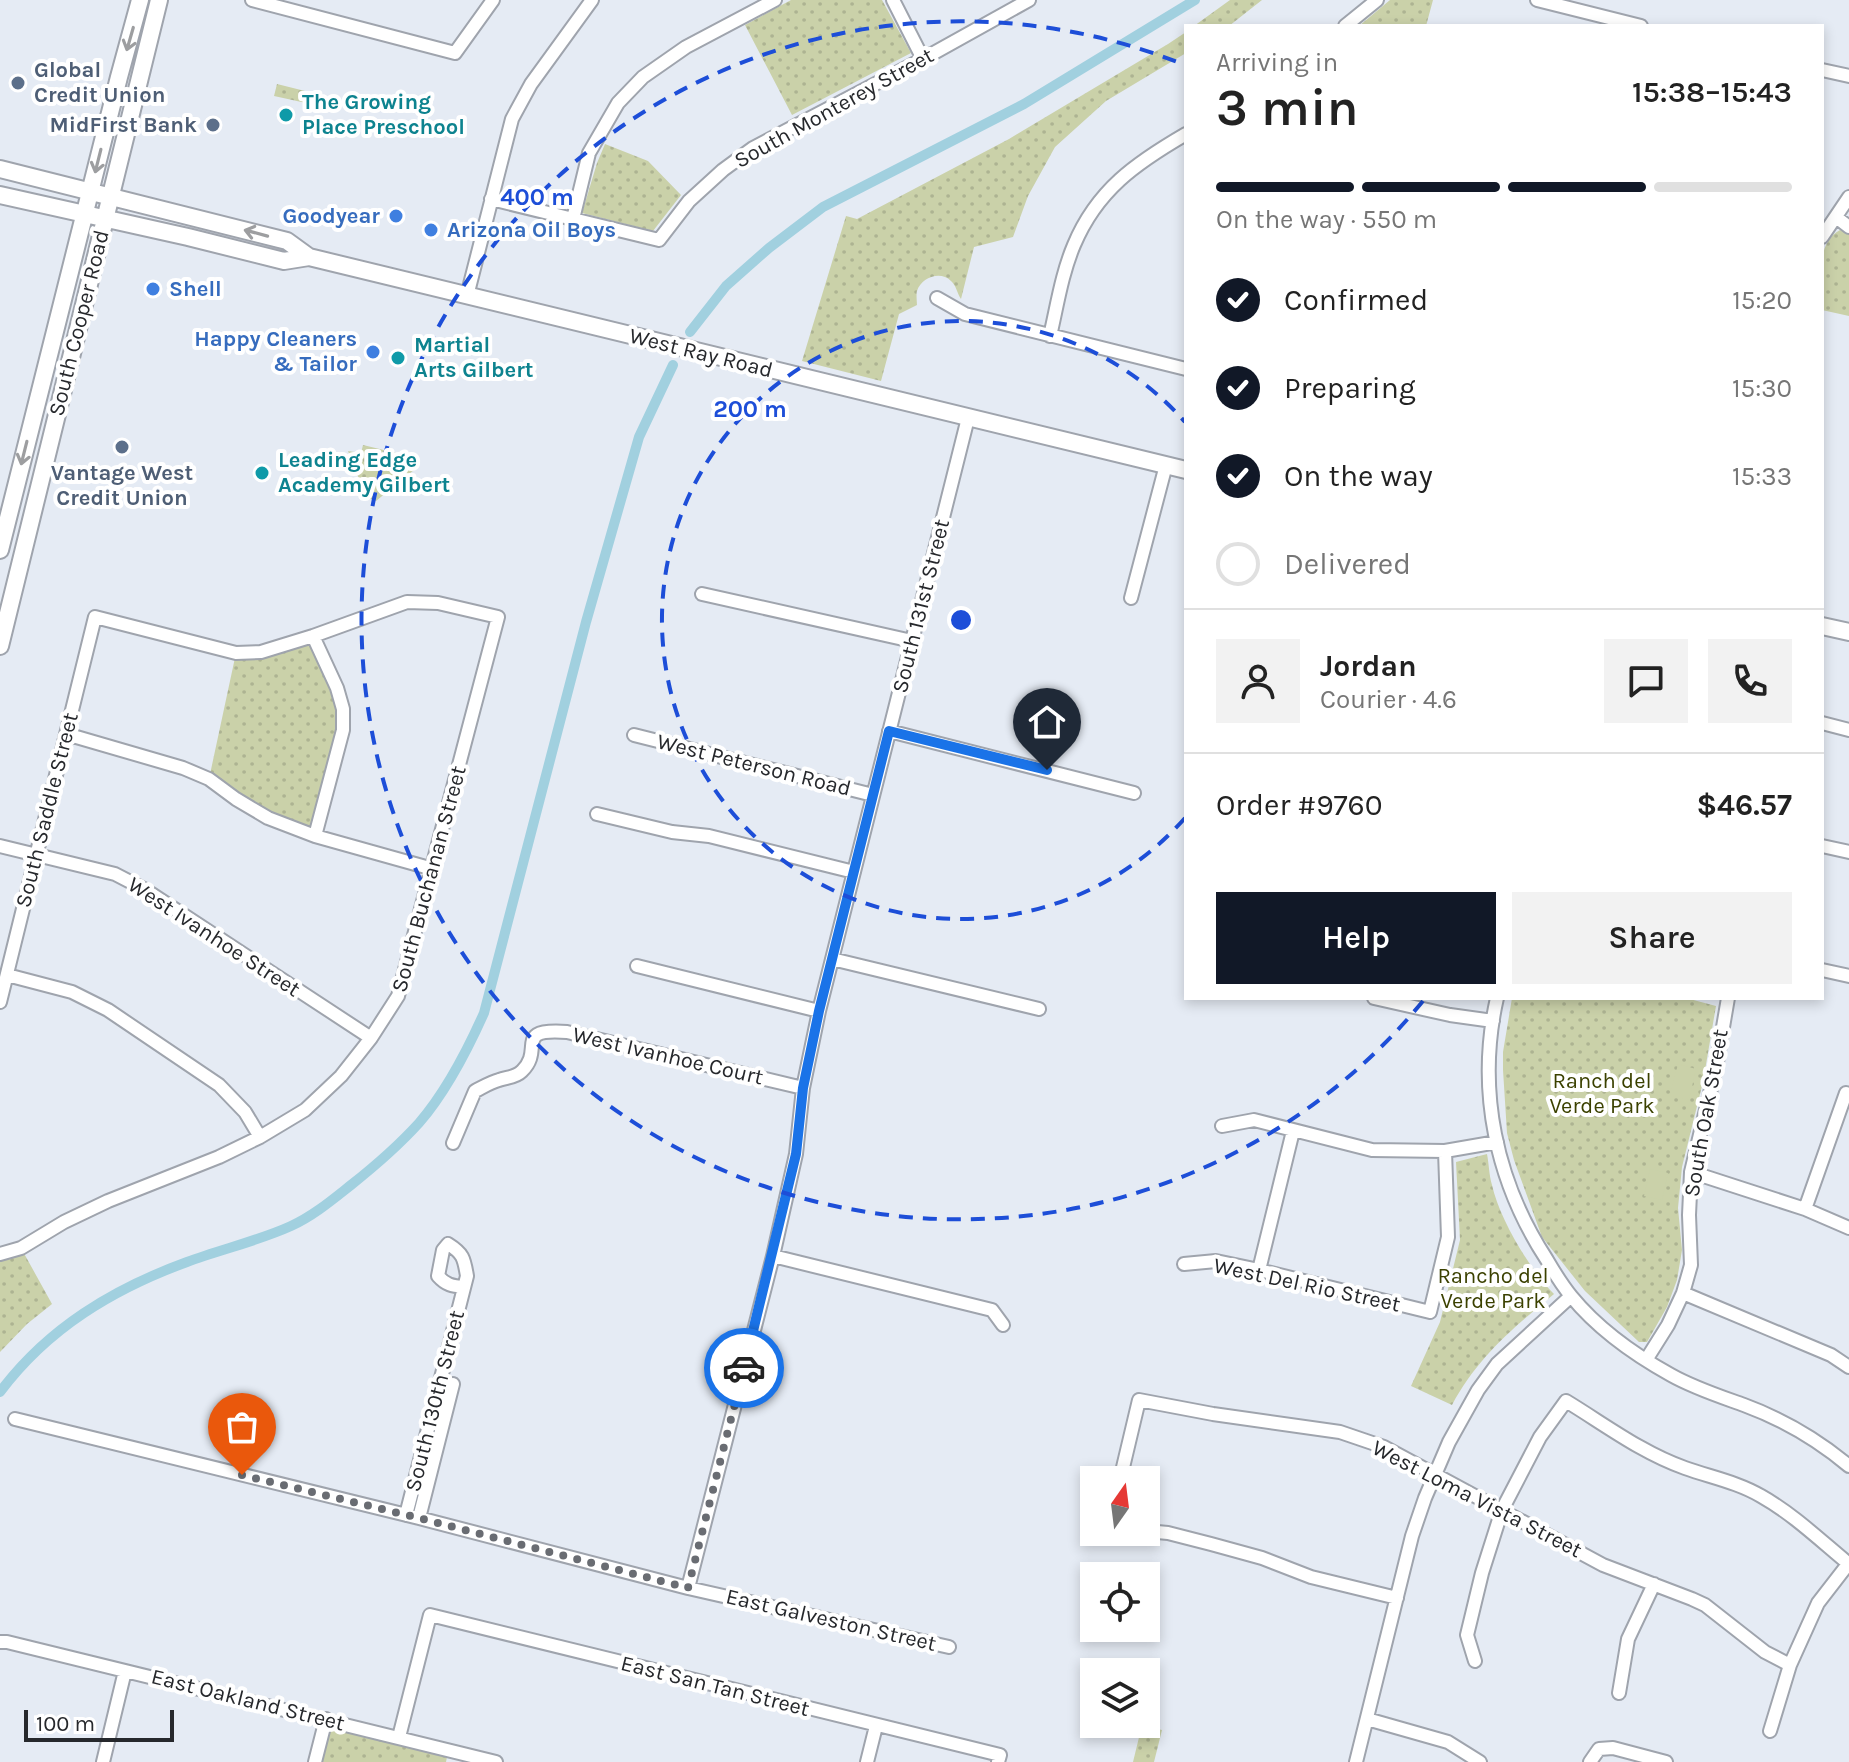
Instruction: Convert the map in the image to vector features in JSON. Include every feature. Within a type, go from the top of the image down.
[{"type":"main road","name":"South Cooper Road","points":[[0,550],[140,0]]},
{"type":"main road","name":"South Cooper Road","points":[[0,646],[159,0]]},
{"type":"main road","name":"West Ray Road","points":[[0,169],[287,241],[309,257],[1184,470]]},
{"type":"main road","name":"West Ray Road","points":[[0,195],[284,261],[309,257]]},
{"type":"main road","points":[[14,495],[36,500]]},
{"type":"main road","points":[[1824,626],[1848,629]]},
{"type":"street","points":[[252,0],[455,53],[493,0]]},
{"type":"street","points":[[467,296],[512,119],[531,84],[592,0]]},
{"type":"street","points":[[491,199],[573,219],[589,153],[618,103],[643,77],[686,47],[775,0]]},
{"type":"street","points":[[893,0],[923,59]]},
{"type":"street","name":"South Monterey Street","points":[[573,219],[659,240],[689,201],[753,148],[1029,0]]},
{"type":"street","points":[[1347,24],[1377,0]]},
{"type":"street","points":[[1537,0],[1633,24]]},
{"type":"street","points":[[1824,70],[1849,76]]},
{"type":"street","points":[[1050,336],[1072,248],[1100,199],[1147,157],[1184,135]]},
{"type":"street","points":[[1824,234],[1849,197]]},
{"type":"street","points":[[1836,217],[1849,227]]},
{"type":"street","points":[[937,298],[965,314],[1184,369]]},
{"type":"street","name":"South 131st Street","points":[[688,1588],[773,1256],[796,1154],[803,1088],[819,1011],[968,418]]},
{"type":"street","points":[[1131,598],[1166,465]]},
{"type":"street","points":[[702,594],[912,641]]},
{"type":"street","name":"South Buchanan Street","points":[[0,1254],[21,1248],[64,1222],[108,1201],[219,1157],[305,1110],[341,1076],[398,996],[498,617],[438,603],[407,602],[313,636]]},
{"type":"street","name":"South Saddle Street","points":[[0,1002],[95,617],[236,653],[261,652],[313,636]]},
{"type":"street","points":[[313,636],[337,688],[343,709],[343,730],[315,836]]},
{"type":"street","points":[[1824,724],[1849,730]]},
{"type":"street","points":[[889,731],[1134,793]]},
{"type":"street","points":[[66,734],[183,768],[209,779],[268,818],[315,836],[433,869]]},
{"type":"street","name":"West Peterson Road","points":[[634,735],[873,795]]},
{"type":"street","points":[[597,814],[672,832],[709,836],[854,872]]},
{"type":"street","name":"West Ivanhoe Street","points":[[0,846],[115,874],[144,889],[371,1038]]},
{"type":"street","points":[[1824,846],[1849,852]]},
{"type":"street","points":[[832,959],[1039,1009]]},
{"type":"street","points":[[637,966],[819,1011]]},
{"type":"street","points":[[1824,970],[1849,976]]},
{"type":"street","points":[[7,975],[72,992],[108,1010],[219,1085],[245,1112],[260,1137]]},
{"type":"street","points":[[1383,1000],[1493,1021]]},
{"type":"street","points":[[1497,1000],[1489,1051],[1490,1094],[1497,1142],[1510,1191],[1522,1218],[1571,1296],[1609,1334],[1646,1360],[1703,1391],[1747,1406],[1788,1425],[1849,1466]]},
{"type":"street","name":"South Oak Street","points":[[1646,1360],[1668,1325],[1683,1293],[1691,1265],[1691,1172],[1716,1068],[1728,1000]]},
{"type":"street","name":"West Ivanhoe Court","points":[[453,1143],[475,1091],[521,1072],[527,1065],[534,1039],[545,1031],[567,1032],[803,1088]]},
{"type":"street","points":[[1805,1209],[1848,1094]]},
{"type":"street","points":[[1222,1126],[1254,1120],[1372,1150],[1445,1151],[1497,1142]]},
{"type":"street","points":[[1259,1270],[1293,1131]]},
{"type":"street","name":"West Del Rio Street","points":[[1184,1264],[1216,1261],[1430,1312],[1448,1237],[1445,1151]]},
{"type":"street","points":[[1691,1172],[1805,1209],[1849,1228]]},
{"type":"street","points":[[773,1256],[992,1310],[1003,1325]]},
{"type":"street","name":"South 130th Street","points":[[412,1516],[464,1287]]},
{"type":"street","points":[[1683,1293],[1831,1355],[1849,1367]]},
{"type":"street","points":[[1356,1762],[1418,1517],[1462,1415],[1497,1364],[1571,1296]]},
{"type":"street","points":[[412,1516],[453,1384]]},
{"type":"street","name":"West Loma Vista Street","points":[[1123,1466],[1139,1400],[1340,1432],[1384,1447],[1603,1565],[1705,1605],[1765,1652],[1790,1665]]},
{"type":"street","points":[[1475,1661],[1467,1635],[1502,1510],[1540,1437],[1566,1401],[1645,1450],[1761,1496],[1802,1524],[1849,1564],[1818,1603],[1790,1665],[1770,1731]]},
{"type":"street","name":"East Galveston Street","points":[[15,1419],[412,1516],[688,1588],[949,1647]]},
{"type":"street","points":[[1160,1532],[1224,1547],[1311,1577],[1397,1598]]},
{"type":"street","points":[[1619,1693],[1628,1639],[1654,1584]]},
{"type":"street","name":"East San Tan Street","points":[[399,1737],[430,1615],[999,1758]]},
{"type":"street","name":"East Oakland Street","points":[[0,1642],[496,1762]]},
{"type":"street","points":[[103,1762],[125,1671]]},
{"type":"street","points":[[315,1762],[326,1719]]},
{"type":"street","points":[[1367,1719],[1448,1742],[1480,1762]]},
{"type":"street","points":[[867,1762],[876,1726]]},
{"type":"street","points":[[1590,1762],[1599,1749],[1613,1748],[1666,1762]]},
{"type":"green space","points":[[791,0],[882,0],[911,53],[792,115],[745,25]]},
{"type":"green space","points":[[1230,0],[1262,0],[1232,24],[1197,24]]},
{"type":"green space","points":[[1390,0],[1433,0],[1427,24],[1361,24]]},
{"type":"green space","points":[[1184,33],[1184,54],[1106,101],[1055,147],[1028,196],[1013,237],[974,247],[961,299],[947,278],[936,276],[922,282],[917,291],[917,305],[899,314],[881,381],[802,361],[846,216],[857,219],[1009,139]]},
{"type":"green space","points":[[277,84],[309,92],[306,103],[274,96]]},
{"type":"green space","points":[[605,144],[648,161],[681,195],[653,231],[582,213]]},
{"type":"green space","points":[[1840,230],[1849,233],[1849,316],[1824,310],[1824,252],[1832,236]]},
{"type":"green space","points":[[363,445],[417,458],[414,470],[376,501],[366,497],[348,451],[361,453]]},
{"type":"green space","points":[[369,448],[400,456],[396,473],[365,465]]},
{"type":"green space","points":[[313,636],[343,709],[315,836],[268,818],[209,779],[236,653]]},
{"type":"green space","name":"Ranch del Verde Park","points":[[1512,1000],[1694,1000],[1716,1006],[1703,1082],[1682,1167],[1678,1208],[1682,1250],[1677,1280],[1667,1307],[1647,1342],[1639,1342],[1585,1291],[1542,1237],[1507,1133],[1503,1052]]},
{"type":"green space","points":[[1678,1064],[1696,1069],[1689,1100],[1670,1096]]},
{"type":"green space","name":"Rancho del Verde Park","points":[[1487,1154],[1490,1177],[1508,1228],[1535,1271],[1554,1294],[1484,1358],[1452,1405],[1411,1386],[1440,1322],[1460,1240],[1456,1162]]},
{"type":"green space","points":[[1650,1169],[1668,1173],[1662,1200],[1644,1196]]},
{"type":"green space","points":[[21,1248],[52,1304],[0,1352],[0,1254]]},
{"type":"green space","points":[[330,1728],[447,1757],[446,1762],[321,1762]]},
{"type":"green space","points":[[1139,1738],[1160,1738],[1154,1762],[1133,1762]]},
{"type":"waterway","points":[[690,332],[726,286],[823,207],[1024,104],[1195,0]]},
{"type":"waterway","points":[[0,1392],[39,1348],[108,1298],[160,1273],[253,1241],[315,1213],[395,1147],[419,1123],[447,1085],[484,1013],[586,622],[639,437],[673,365]]},
{"type":"way so far","points":[[242,1475],[688,1588],[744,1368]]},
{"type":"place","name":"Global Credit Union","points":[[18,83]]},
{"type":"place","name":"The Growing Place Preschool","points":[[286,115]]},
{"type":"place","name":"MidFirst Bank","points":[[213,125]]},
{"type":"place","name":"Goodyear","points":[[396,216]]},
{"type":"place","name":"Arizona Oil Boys","points":[[431,230]]},
{"type":"place","name":"Shell","points":[[153,289]]},
{"type":"place","name":"Happy Cleaners & Tailor","points":[[373,352]]},
{"type":"place","name":"Martial Arts Gilbert","points":[[398,358]]},
{"type":"place","name":"Vantage West Credit Union","points":[[122,447]]},
{"type":"place","name":"Leading Edge Academy Gilbert","points":[[262,473]]},
{"type":"route","points":[[744,1368],[796,1154],[803,1088],[819,1011],[889,731],[1047,770]]}]
